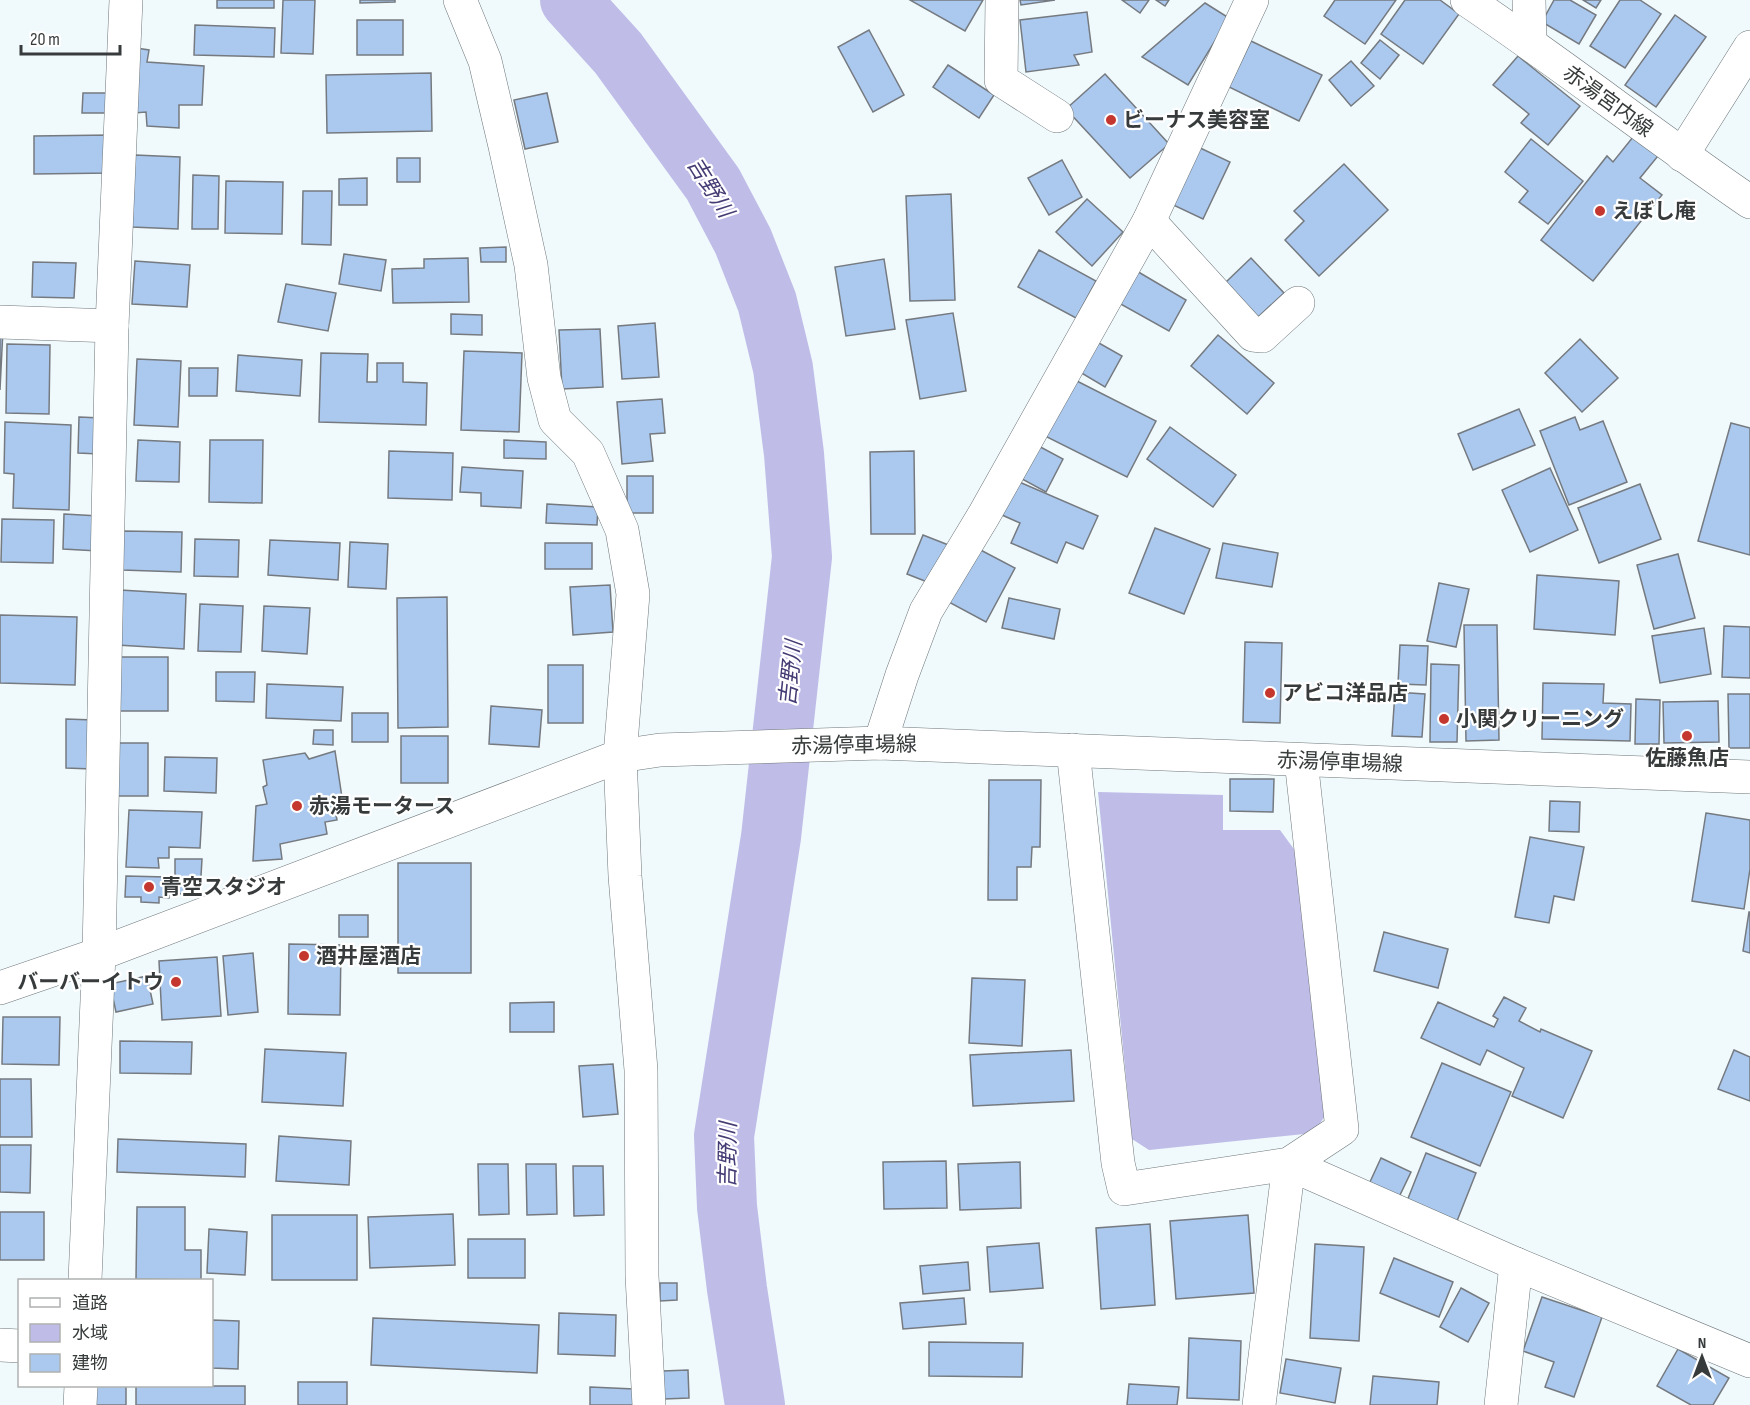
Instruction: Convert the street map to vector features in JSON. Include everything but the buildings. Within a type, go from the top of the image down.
[{"type":"main road","points":[[84,1279],[99,954],[112,326],[126,0]]},
{"type":"main road","points":[[460,0],[485,61],[503,135],[531,265],[544,378],[555,420],[588,453],[622,530],[633,594],[620,756],[625,876],[641,1070],[642,1276],[650,1405]]},
{"type":"main road","points":[[1002,0],[1001,80],[1057,116]]},
{"type":"main road","points":[[880,743],[902,675],[927,611],[984,515],[1149,221],[1252,0]]},
{"type":"main road","name":"赤湯宮内線","points":[[1467,0],[1750,202]]},
{"type":"main road","points":[[1529,0],[1530,43]]},
{"type":"main road","points":[[1682,155],[1750,47]]},
{"type":"main road","points":[[1149,221],[1252,335],[1262,336],[1298,303]]},
{"type":"main road","points":[[0,322],[112,326]]},
{"type":"main road","name":"赤湯停車場線","points":[[0,988],[99,954],[620,756],[660,750],[880,743],[1750,777]]},
{"type":"main road","points":[[1073,750],[1118,1163],[1124,1189],[1289,1164],[1342,1129],[1301,760]]},
{"type":"main road","points":[[1289,1164],[1516,1264],[1750,1361]]},
{"type":"main road","points":[[1259,1405],[1289,1164]]},
{"type":"main road","points":[[1501,1405],[1516,1264]]},
{"type":"main road","points":[[0,1345],[18,1346]]},
{"type":"main road","points":[[80,1405],[81,1387]]},
{"type":"water","points":[[1098,792],[1223,795],[1223,830],[1280,830],[1296,852],[1326,1114],[1314,1133],[1149,1150],[1132,1139]]},
{"type":"waterway","name":"吉野川","points":[[570,0],[618,53],[713,184],[743,241],[767,302],[783,368],[794,454],[802,557],[771,837],[724,1136],[727,1207],[755,1405]]},
{"type":"place","name":"ビーナス美容室","points":[[1111,120]]},
{"type":"place","name":"えぼし庵","points":[[1600,211]]},
{"type":"place","name":"アビコ洋品店","points":[[1270,693]]},
{"type":"place","name":"小関クリーニング","points":[[1444,719]]},
{"type":"place","name":"佐藤魚店","points":[[1687,736]]},
{"type":"place","name":"赤湯モータース","points":[[297,806]]},
{"type":"place","name":"青空スタジオ","points":[[149,887]]},
{"type":"place","name":"酒井屋酒店","points":[[304,956]]},
{"type":"place","name":"バーバーイトウ","points":[[176,982]]}]
